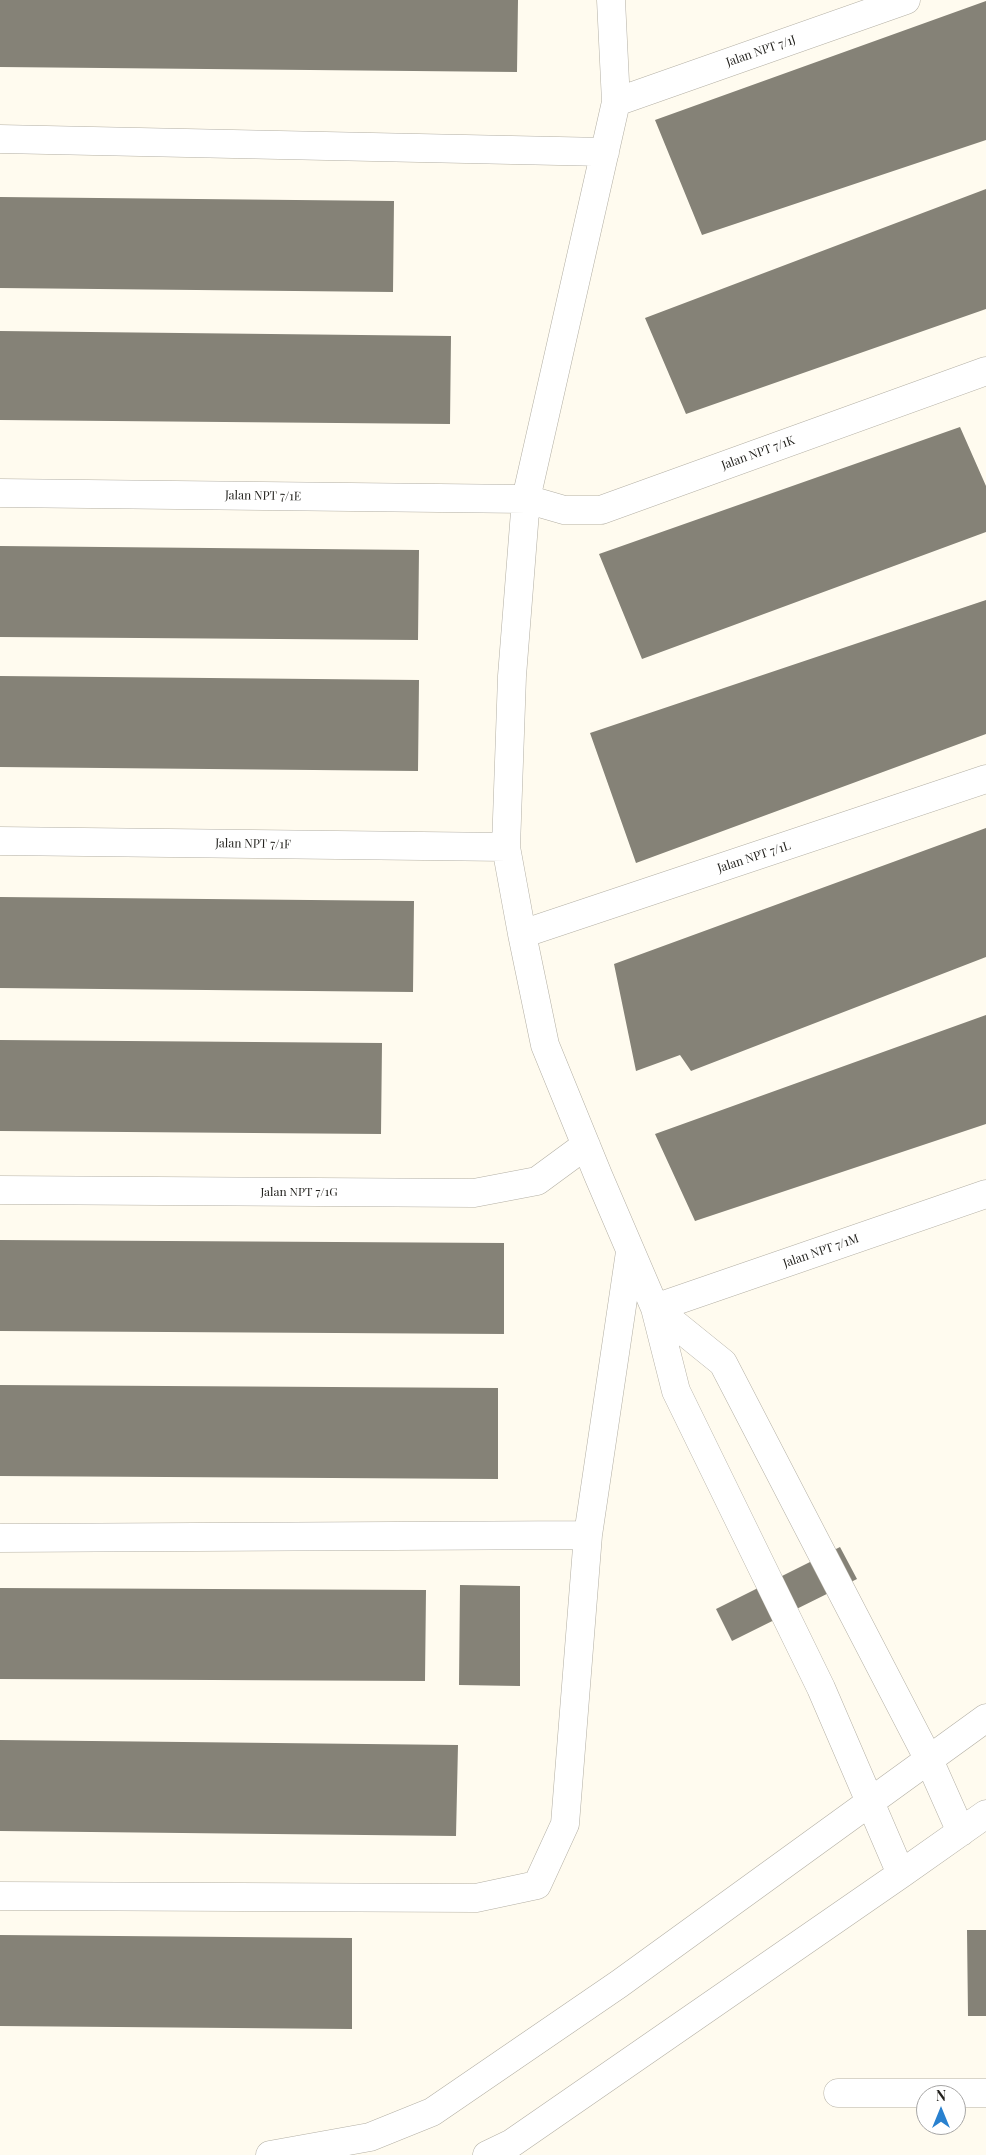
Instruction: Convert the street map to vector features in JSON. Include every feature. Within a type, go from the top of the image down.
[{"type":"street","points":[[611,0],[616,102],[526,499],[512,676],[506,846],[545,1045],[655,1308],[676,1391],[821,1688],[902,1874]]},
{"type":"street","name":"Jalan NPT 7/1J","points":[[616,102],[906,0]]},
{"type":"street","points":[[0,140],[605,152]]},
{"type":"street","name":"Jalan NPT 7/1K","points":[[526,499],[564,510],[601,510],[986,371]]},
{"type":"street","name":"Jalan NPT 7/1E","points":[[0,493],[526,499]]},
{"type":"street","name":"Jalan NPT 7/1L","points":[[522,934],[986,780]]},
{"type":"street","name":"Jalan NPT 7/1F","points":[[0,841],[506,846]]},
{"type":"street","name":"Jalan NPT 7/1G","points":[[0,1190],[474,1193],[537,1180],[586,1145]]},
{"type":"street","name":"Jalan NPT 7/1M","points":[[655,1308],[986,1194]]},
{"type":"street","points":[[0,1896],[476,1898],[537,1885],[565,1824],[588,1535],[630,1252]]},
{"type":"street","points":[[655,1308],[722,1362],[929,1760],[961,1832]]},
{"type":"street","points":[[0,1538],[588,1535]]},
{"type":"street","points":[[270,2155],[370,2137],[432,2112],[619,1984],[986,1718]]},
{"type":"street","points":[[487,2155],[512,2143],[986,1814]]},
{"type":"street","points":[[838,2093],[986,2093]]},
{"type":"building","points":[[0,0],[518,0],[517,72],[0,67]]},
{"type":"building","points":[[986,1],[986,140],[702,235],[655,120]]},
{"type":"building","points":[[986,189],[986,309],[686,414],[645,318]]},
{"type":"building","points":[[0,197],[394,201],[393,292],[0,288]]},
{"type":"building","points":[[0,331],[451,336],[450,424],[0,420]]},
{"type":"building","points":[[960,427],[986,486],[986,532],[642,659],[599,554]]},
{"type":"building","points":[[0,546],[419,550],[418,640],[0,637]]},
{"type":"building","points":[[986,600],[986,734],[636,863],[590,733]]},
{"type":"building","points":[[0,676],[419,680],[418,771],[0,767]]},
{"type":"building","points":[[986,828],[986,957],[691,1071],[680,1055],[636,1071],[614,964]]},
{"type":"building","points":[[0,897],[414,901],[413,992],[0,988]]},
{"type":"building","points":[[986,1015],[986,1124],[695,1221],[655,1134]]},
{"type":"building","points":[[0,1040],[382,1043],[381,1134],[0,1131]]},
{"type":"building","points":[[0,1240],[504,1243],[504,1334],[0,1331]]},
{"type":"building","points":[[0,1385],[498,1388],[498,1479],[0,1476]]},
{"type":"building","points":[[840,1547],[857,1579],[732,1641],[716,1609]]},
{"type":"building","points":[[460,1585],[520,1586],[520,1686],[459,1685]]},
{"type":"building","points":[[0,1588],[426,1590],[425,1681],[0,1679]]},
{"type":"building","points":[[0,1740],[458,1745],[456,1836],[0,1831]]},
{"type":"building","points":[[967,1930],[986,1930],[986,2016],[968,2016]]},
{"type":"building","points":[[0,1935],[352,1938],[352,2029],[0,2026]]}]
